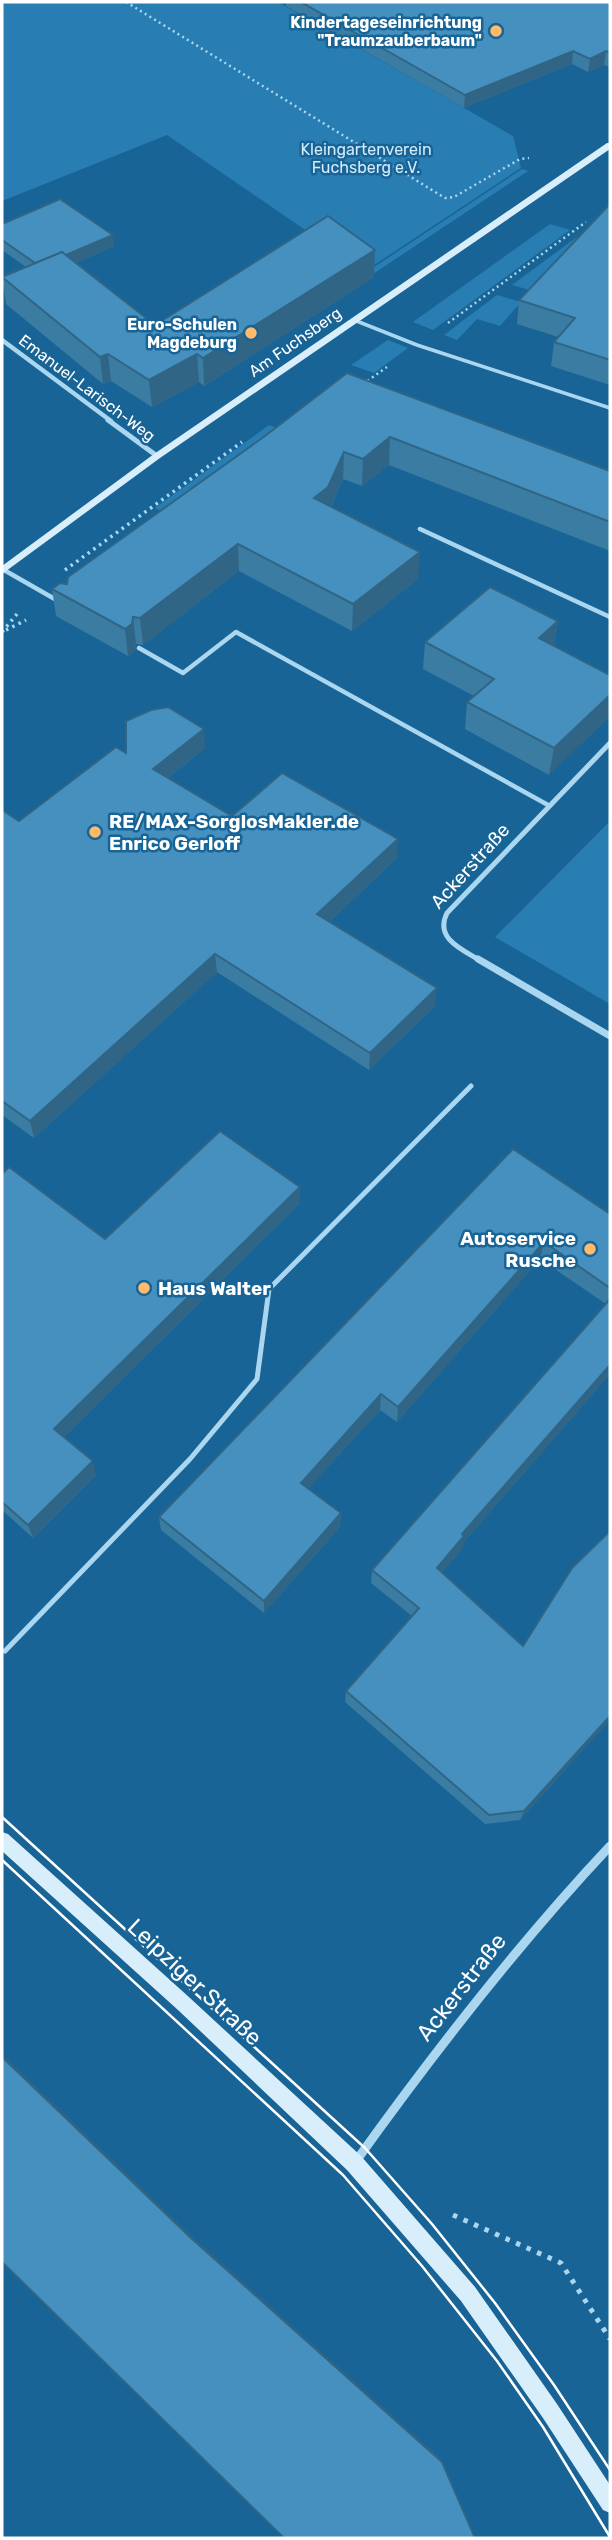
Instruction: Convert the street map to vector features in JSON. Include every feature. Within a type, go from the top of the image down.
[{"type":"main road","name":"Am Fuchsberg","points":[[3,571],[157,456],[610,145]]},
{"type":"main road","name":"Leipziger Straße","points":[[2,1840],[184,2004],[354,2163],[468,2294],[544,2401],[610,2503]]},
{"type":"street","name":"Emanuel-Larisch-Weg","points":[[2,340],[157,456]]},
{"type":"street","name":"Ackerstraße","points":[[610,743],[451,907],[442,920],[442,932],[456,946],[610,1036]]},
{"type":"street","name":"Ackerstraße","points":[[354,2163],[434,2052],[526,1937],[610,1846]]},
{"type":"lane","points":[[354,320],[417,345],[610,408]]},
{"type":"lane","points":[[420,529],[610,617]]},
{"type":"lane","points":[[3,571],[68,607]]},
{"type":"lane","points":[[139,648],[183,673],[236,632],[548,805]]},
{"type":"lane","points":[[5,1651],[190,1459],[257,1379],[269,1289],[471,1086]]},
{"type":"path","points":[[127,2],[445,198],[454,197],[520,159],[529,158]]},
{"type":"path","points":[[356,390],[586,222]]},
{"type":"path","points":[[2,632],[60,603]]},
{"type":"path","points":[[448,2213],[561,2263],[610,2339]]},
{"type":"green space","name":"Kleingartenverein Fuchsberg e.V.","points":[[2,2],[278,2],[513,136],[521,168],[365,271],[167,135],[2,201]]},
{"type":"green space","points":[[522,169],[528,171],[373,274],[368,271]]},
{"type":"green space","points":[[550,224],[570,230],[433,330],[413,322]]},
{"type":"green space","points":[[581,234],[593,238],[533,291],[512,285]]},
{"type":"green space","points":[[497,295],[521,302],[500,326],[477,319],[457,340],[444,335]]},
{"type":"green space","points":[[388,340],[408,348],[374,373],[351,365]]},
{"type":"green space","points":[[269,425],[288,433],[173,517],[155,508]]},
{"type":"green space","points":[[610,821],[610,1004],[495,937]]},
{"type":"building","points":[[301,2],[610,2],[610,53],[606,51],[590,59],[573,51],[465,95]]},
{"type":"building","points":[[60,199],[113,235],[66,255],[62,252],[35,263],[2,240],[2,224]]},
{"type":"building","points":[[610,204],[610,360],[554,342],[575,318],[519,300]]},
{"type":"building","points":[[328,216],[375,250],[203,358],[197,354],[149,380],[108,354],[100,357],[2,277],[62,252],[155,325]]},
{"type":"building","points":[[347,373],[610,471],[610,522],[390,437],[363,459],[344,452],[328,487],[314,498],[420,552],[353,604],[238,544],[140,618],[133,617],[132,624],[125,629],[52,589],[60,583],[67,584],[68,577],[265,436]]},
{"type":"building","points":[[490,587],[558,621],[539,638],[610,675],[610,695],[554,748],[467,702],[494,679],[425,642]]},
{"type":"building","points":[[168,707],[204,729],[153,769],[232,816],[282,773],[398,839],[317,914],[437,988],[370,1053],[215,954],[30,1121],[2,1101],[2,810],[19,821],[116,747],[126,753],[126,721],[151,710]]},
{"type":"building","points":[[220,1131],[300,1187],[54,1429],[93,1461],[28,1525],[2,1502],[2,1174],[9,1167],[105,1239]]},
{"type":"building","points":[[513,1149],[610,1214],[610,1288],[544,1242],[398,1407],[381,1394],[301,1483],[341,1513],[264,1601],[159,1517]]},
{"type":"building","points":[[610,1299],[610,1365],[462,1534],[464,1536],[437,1568],[523,1646],[572,1568],[610,1531],[610,1716],[524,1811],[489,1815],[346,1691],[419,1608],[372,1570]]},
{"type":"building","points":[[2,2057],[191,2238],[442,2462],[475,2538],[284,2538],[2,2262]]},
{"type":"tram line","points":[[2,1817],[365,2148],[432,2224],[495,2303],[610,2470]]},
{"type":"tram line","points":[[2,1860],[343,2175],[422,2266],[497,2361],[543,2427],[610,2537]]},
{"type":"place","name":"Kindertageseinrichtung \"Traumzauberbaum\"","points":[[496,31]]},
{"type":"place","name":"Euro-Schulen Magdeburg","points":[[251,333]]},
{"type":"place","name":"RE/MAX-SorglosMakler.de Enrico Gerloff","points":[[95,832]]},
{"type":"place","name":"Autoservice Rusche","points":[[590,1249]]},
{"type":"place","name":"Haus Walter","points":[[144,1288]]}]
